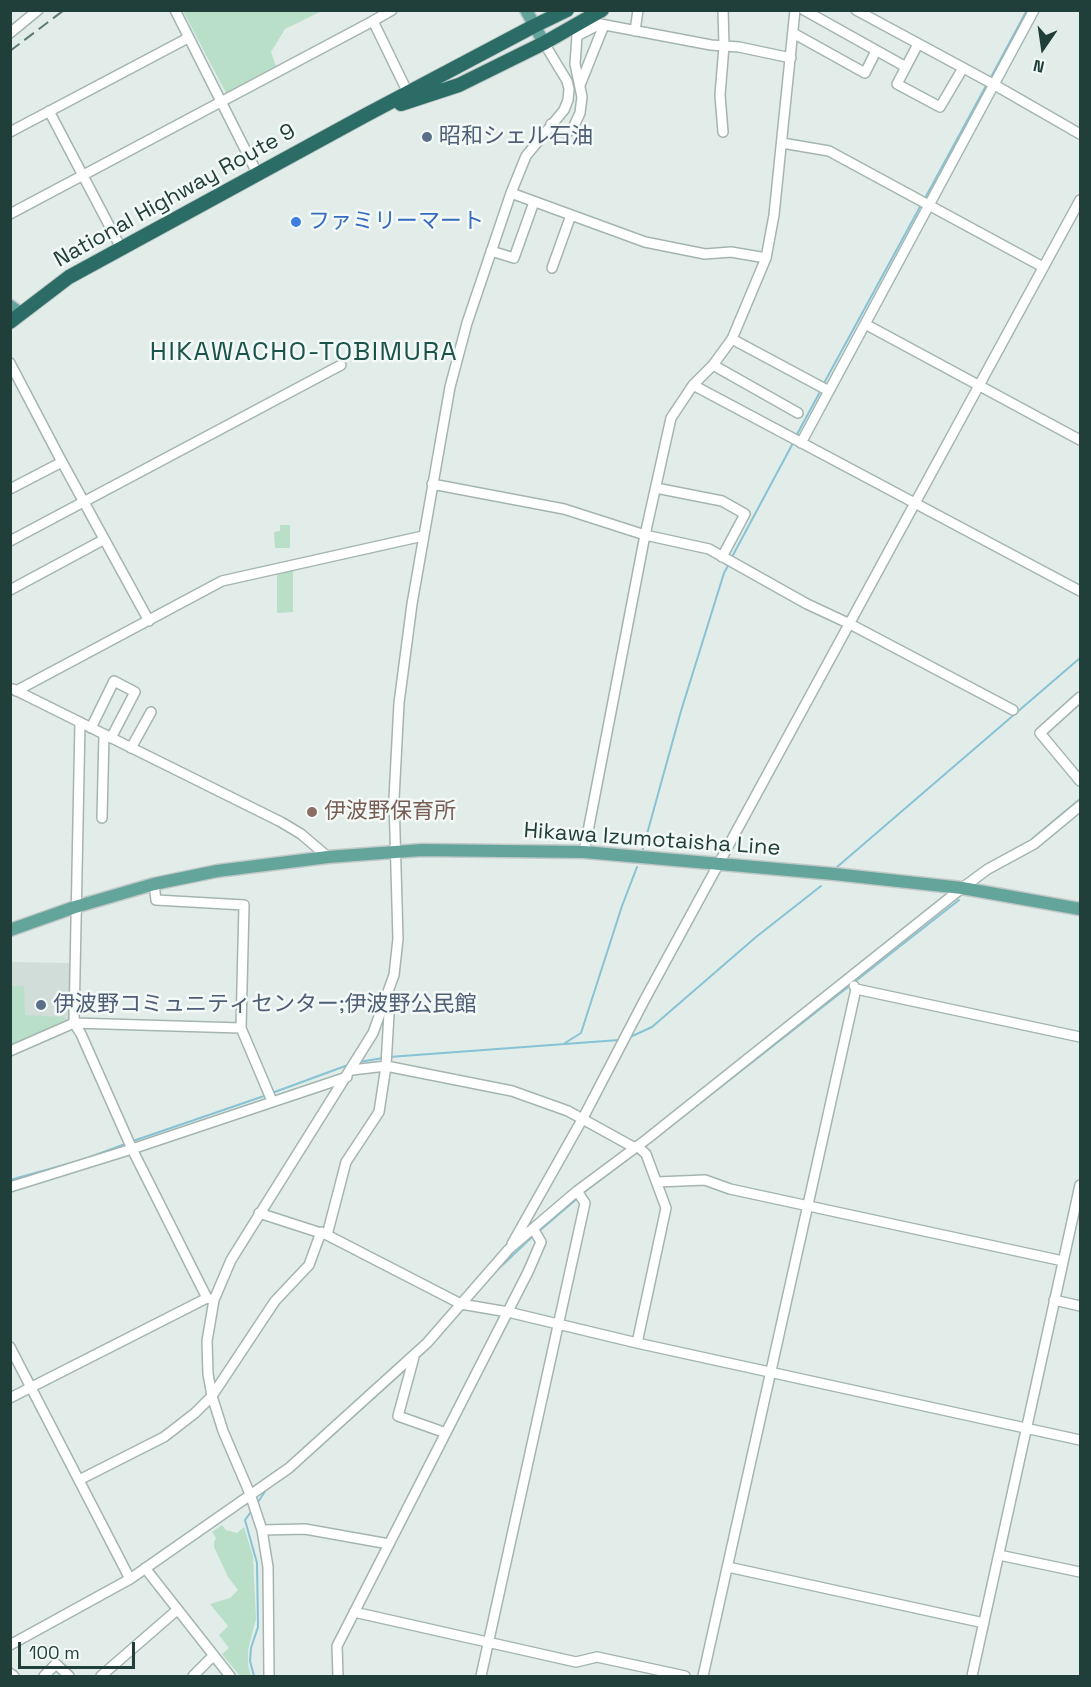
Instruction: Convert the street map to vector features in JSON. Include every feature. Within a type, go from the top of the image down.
[{"type":"highway","name":"National Highway Route 9","points":[[14,314],[69,277],[364,116],[567,10]]},
{"type":"highway","name":"National Highway Route 9","points":[[364,116],[459,85],[544,43],[602,10]]},
{"type":"main road","points":[[526,10],[544,43]]},
{"type":"main road","name":"Hikawa Izumotaisha Line","points":[[10,930],[75,907],[154,884],[217,871],[328,857],[422,850],[584,852],[720,864],[962,888],[1080,909]]},
{"type":"street","points":[[10,33],[38,10]]},
{"type":"street","points":[[175,10],[257,174]]},
{"type":"street","points":[[10,214],[392,10]]},
{"type":"street","points":[[634,31],[638,10]]},
{"type":"street","points":[[723,10],[724,46],[720,95],[723,132]]},
{"type":"street","points":[[584,852],[645,535],[671,418],[693,385],[713,365],[732,339],[766,258],[774,215],[795,10]]},
{"type":"street","points":[[804,10],[906,67]]},
{"type":"street","points":[[856,10],[1080,134]]},
{"type":"street","points":[[801,443],[1034,10]]},
{"type":"street","points":[[373,21],[408,93]]},
{"type":"street","points":[[551,124],[558,131],[566,133],[573,128],[580,113],[582,97],[576,64],[577,36],[600,24],[740,47],[791,58]]},
{"type":"street","points":[[580,85],[604,25]]},
{"type":"street","points":[[793,33],[865,73],[876,51]]},
{"type":"street","points":[[10,132],[188,38]]},
{"type":"street","points":[[269,1677],[268,1568],[262,1530],[250,1494],[223,1431],[212,1396],[207,1341],[211,1299],[259,1213],[373,1033],[394,975],[398,939],[394,799],[399,703],[412,604],[450,387],[467,323],[511,193],[526,156],[564,110],[569,90],[567,81],[544,43]]},
{"type":"street","points":[[918,44],[897,84],[940,106],[963,68]]},
{"type":"street","points":[[49,111],[84,174],[121,249]]},
{"type":"street","points":[[782,143],[829,151],[1043,267]]},
{"type":"street","points":[[511,193],[645,242],[705,254],[731,252],[766,258]]},
{"type":"street","points":[[10,1645],[130,1579],[289,1467],[415,1354],[509,1249],[583,1118],[640,1008],[1080,200]]},
{"type":"street","points":[[491,251],[514,258],[534,202]]},
{"type":"street","points":[[552,268],[571,215]]},
{"type":"street","points":[[865,324],[1080,440]]},
{"type":"street","points":[[732,339],[829,391]]},
{"type":"street","points":[[10,363],[148,621]]},
{"type":"street","points":[[10,541],[341,365]]},
{"type":"street","points":[[713,365],[798,413]]},
{"type":"street","points":[[693,385],[1080,591]]},
{"type":"street","points":[[10,489],[62,462]]},
{"type":"street","points":[[432,484],[564,509],[645,535],[709,549],[807,604],[850,624],[1013,710]]},
{"type":"street","points":[[656,488],[722,501],[745,514],[722,557]]},
{"type":"street","points":[[13,689],[222,581],[361,552],[423,536]]},
{"type":"street","points":[[10,590],[103,540]]},
{"type":"street","points":[[91,728],[114,681],[135,692],[108,736],[102,818]]},
{"type":"street","points":[[13,689],[281,822],[328,857]]},
{"type":"street","points":[[1080,697],[1040,733],[1080,780]]},
{"type":"street","points":[[131,748],[151,712]]},
{"type":"street","points":[[80,722],[74,1023],[132,1149],[211,1299]]},
{"type":"street","points":[[509,1249],[577,1191],[636,1147],[962,888],[988,869],[1034,844],[1080,806]]},
{"type":"street","points":[[154,884],[156,900],[244,905],[241,1028],[272,1101]]},
{"type":"street","points":[[849,979],[856,989],[1080,1037]]},
{"type":"street","points":[[79,1480],[164,1437],[195,1413],[212,1396],[275,1302],[309,1264],[324,1234],[346,1162],[378,1112],[386,1066],[390,988]]},
{"type":"street","points":[[702,1677],[856,989]]},
{"type":"street","points":[[10,1051],[74,1023],[241,1028]]},
{"type":"street","points":[[10,1187],[132,1149],[349,1074],[386,1066],[512,1091],[583,1118],[646,1154],[666,1208],[637,1343]]},
{"type":"street","points":[[657,1182],[705,1180],[730,1189],[1063,1261]]},
{"type":"street","points":[[972,1677],[1080,1185]]},
{"type":"street","points":[[481,1677],[585,1203],[577,1191]]},
{"type":"street","points":[[259,1213],[324,1234],[461,1304],[508,1312],[637,1343],[1080,1440]]},
{"type":"street","points":[[338,1677],[337,1646],[508,1312],[541,1242],[534,1230]]},
{"type":"street","points":[[10,1398],[211,1299]]},
{"type":"street","points":[[1054,1300],[1080,1306]]},
{"type":"street","points":[[10,1347],[130,1579]]},
{"type":"street","points":[[415,1354],[398,1416],[446,1433]]},
{"type":"street","points":[[262,1530],[305,1529],[388,1544]]},
{"type":"street","points":[[999,1555],[1080,1572]]},
{"type":"street","points":[[728,1567],[984,1623]]},
{"type":"street","points":[[145,1568],[230,1677]]},
{"type":"street","points":[[101,1677],[177,1610]]},
{"type":"street","points":[[354,1612],[576,1662],[597,1657],[685,1677]]},
{"type":"street","points":[[193,1677],[213,1656]]},
{"type":"street","points":[[44,1677],[56,1664],[69,1677]]},
{"type":"street","points":[[10,1673],[15,1677]]},
{"type":"shaded area","name":"伊波野コミュニティセンター;伊波野公民館","points":[[11,962],[70,963],[70,982],[73,987],[72,1023],[11,1051]]},
{"type":"green space","points":[[183,11],[322,11],[285,29],[271,52],[276,66],[226,93]]},
{"type":"green space","points":[[280,525],[290,525],[290,548],[275,548],[274,532],[280,531]]},
{"type":"green space","points":[[293,570],[293,612],[277,613],[277,575]]},
{"type":"green space","points":[[11,986],[24,986],[25,1015],[64,1017],[68,1024],[11,1048]]},
{"type":"green space","points":[[222,1525],[226,1530],[237,1533],[244,1527],[253,1556],[256,1619],[248,1650],[251,1676],[240,1676],[222,1654],[229,1648],[219,1635],[228,1626],[210,1604],[230,1598],[238,1590],[228,1577],[214,1547],[216,1538],[212,1532]]},
{"type":"waterway","points":[[990,79],[1027,10]]},
{"type":"waterway","points":[[924,200],[987,84]]},
{"type":"waterway","points":[[823,385],[921,205]]},
{"type":"waterway","points":[[795,438],[821,390]]},
{"type":"waterway","points":[[732,557],[793,443]]},
{"type":"waterway","points":[[642,852],[681,711],[724,573],[730,562]]},
{"type":"waterway","points":[[837,867],[1080,658]]},
{"type":"waterway","points":[[1032,839],[1080,799]]},
{"type":"waterway","points":[[565,1043],[581,1033],[637,867]]},
{"type":"waterway","points":[[628,1038],[652,1027],[756,937],[821,886]]},
{"type":"waterway","points":[[681,1118],[959,900]]},
{"type":"waterway","points":[[389,1057],[619,1040]]},
{"type":"waterway","points":[[359,1062],[383,1058]]},
{"type":"waterway","points":[[272,1093],[348,1065]]},
{"type":"waterway","points":[[133,1141],[267,1095]]},
{"type":"waterway","points":[[10,1180],[82,1160],[128,1143]]},
{"type":"waterway","points":[[583,1193],[636,1153]]},
{"type":"waterway","points":[[538,1232],[579,1197]]},
{"type":"waterway","points":[[492,1275],[533,1236]]},
{"type":"waterway","points":[[309,1456],[407,1368]]},
{"type":"waterway","points":[[256,1505],[268,1487]]},
{"type":"waterway","points":[[253,1509],[245,1520],[257,1563],[258,1627],[251,1648],[250,1661],[254,1676]]},
{"type":"railway","points":[[10,51],[64,10]]},
{"type":"place","name":"昭和シェル石油","points":[[427,137]]},
{"type":"place","name":"ファミリーマート","points":[[296,222]]},
{"type":"place","name":"伊波野保育所","points":[[312,812]]},
{"type":"place","name":"伊波野コミュニティセンター;伊波野公民館","points":[[41,1005]]},
{"type":"district","name":"HIKAWACHO-TOBIMURA","points":[[304,353]]}]
